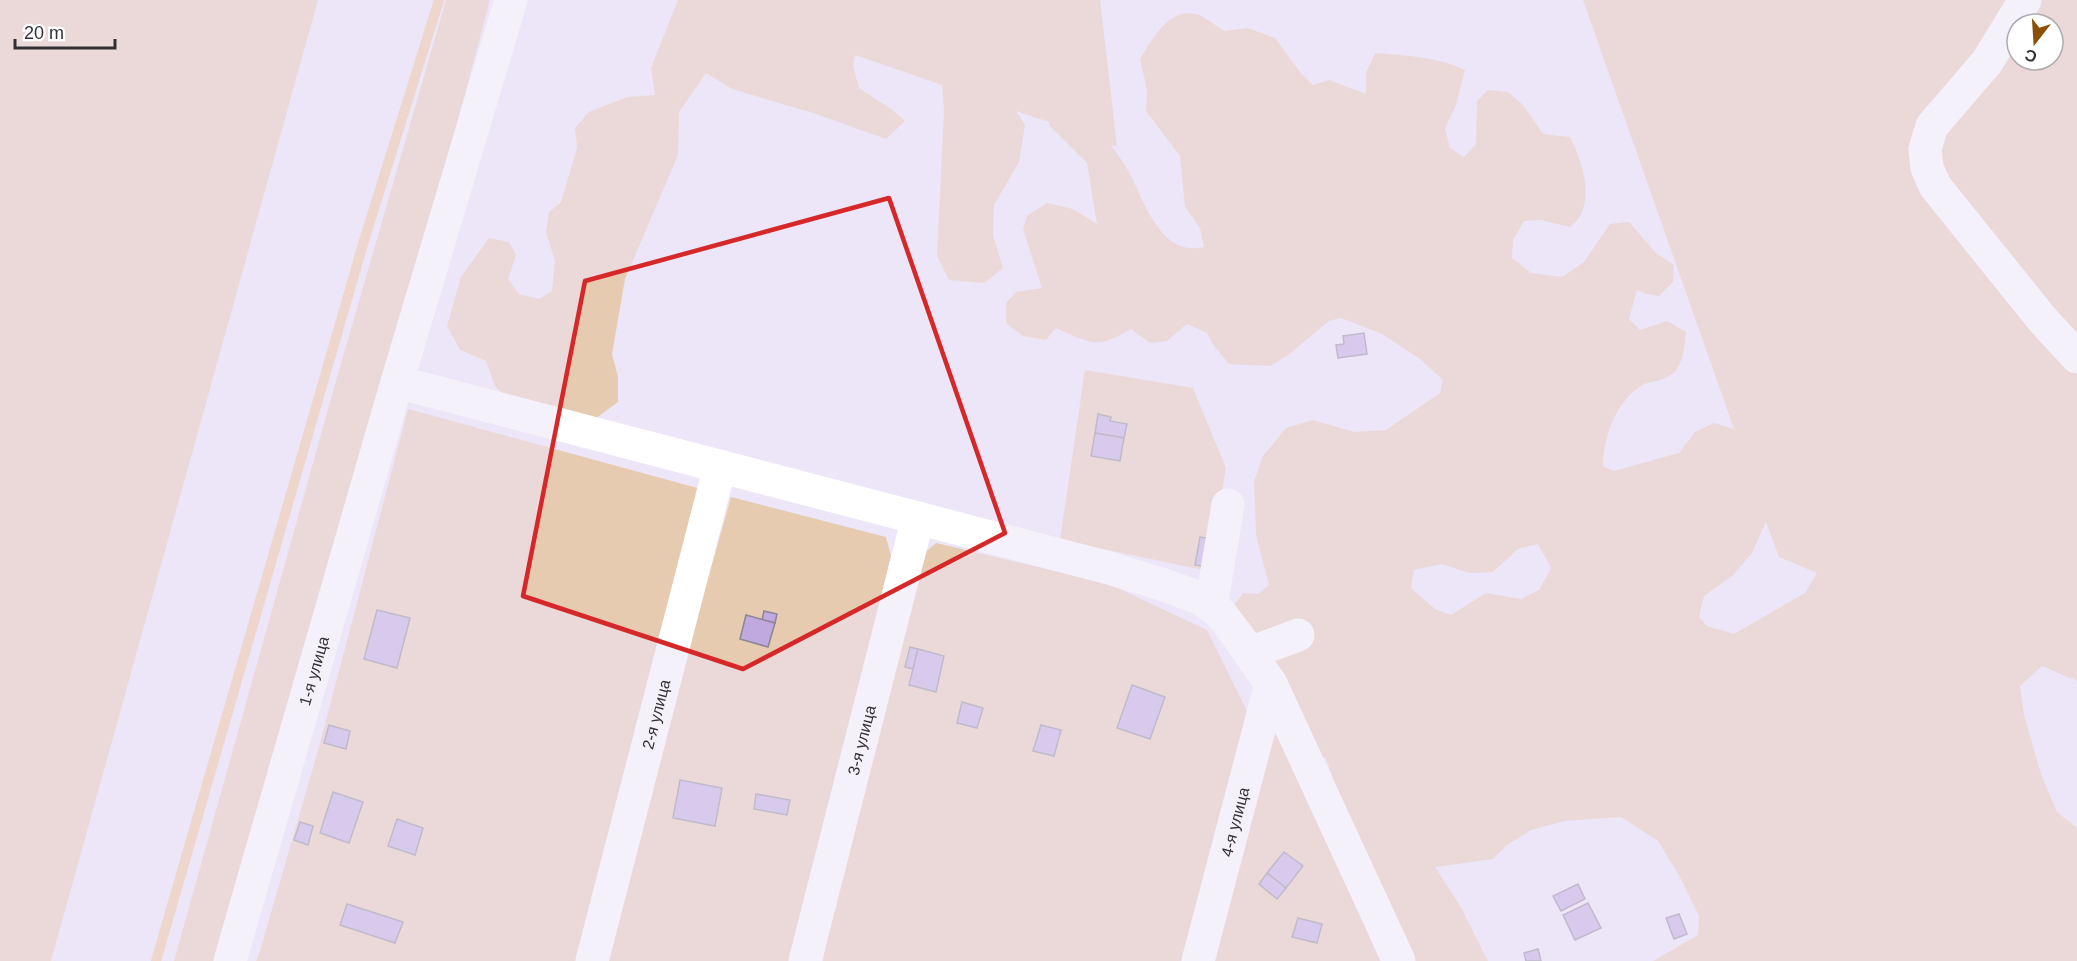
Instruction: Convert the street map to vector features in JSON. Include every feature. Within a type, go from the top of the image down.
[{"type":"street","name":"1-я улица","points":[[230,961],[397,382],[511,0]]},
{"type":"street","points":[[2025,0],[1987,62],[1932,126],[1925,149],[1926,159],[1935,186],[2042,319],[2077,357]]},
{"type":"street","points":[[397,382],[918,518],[1164,585],[1202,599],[1221,614],[1271,684],[1399,961]]},
{"type":"street","name":"2-я улица","points":[[592,961],[720,466]]},
{"type":"street","points":[[1211,606],[1228,505]]},
{"type":"street","name":"3-я улица","points":[[806,961],[918,518]]},
{"type":"street","points":[[1250,653],[1298,635]]},
{"type":"street","name":"4-я улица","points":[[1198,961],[1271,684]]},
{"type":"highlighted area","points":[[889,198],[1005,533],[743,669],[523,596],[585,281]]},
{"type":"shaded area","points":[[0,0],[318,0],[51,961],[0,961]]},
{"type":"shaded area","points":[[446,0],[490,0],[458,120],[217,961],[174,961],[332,395]]},
{"type":"shaded area","points":[[678,0],[1100,0],[1117,146],[1111,145],[1129,172],[1148,212],[1165,236],[1176,244],[1189,248],[1204,247],[1200,228],[1185,207],[1180,156],[1146,111],[1147,90],[1140,59],[1162,27],[1169,21],[1185,13],[1195,14],[1224,31],[1248,28],[1275,38],[1300,72],[1313,85],[1329,80],[1366,94],[1366,73],[1375,53],[1432,59],[1454,65],[1465,70],[1456,105],[1445,128],[1450,148],[1464,157],[1476,144],[1477,101],[1488,90],[1508,92],[1523,105],[1543,134],[1570,137],[1578,156],[1585,187],[1584,207],[1580,216],[1570,227],[1541,220],[1524,221],[1513,240],[1512,258],[1531,273],[1562,277],[1584,262],[1610,224],[1629,222],[1656,253],[1674,265],[1673,282],[1659,296],[1637,290],[1629,319],[1640,330],[1667,321],[1686,332],[1681,361],[1668,377],[1640,386],[1617,413],[1608,433],[1603,466],[1614,471],[1679,453],[1695,432],[1714,423],[1734,429],[1583,0],[2077,0],[2077,681],[2042,666],[2020,686],[2024,715],[2041,774],[2057,812],[2077,828],[2077,961],[1653,961],[1698,935],[1699,916],[1680,877],[1658,841],[1621,817],[1564,821],[1531,830],[1507,845],[1493,859],[1435,867],[1462,909],[1488,961],[1407,961],[1354,837],[1326,759],[1300,735],[1235,621],[1231,609],[1243,593],[1258,594],[1269,585],[1256,535],[1254,481],[1263,456],[1286,428],[1313,420],[1354,432],[1386,430],[1440,393],[1443,380],[1420,359],[1382,334],[1341,318],[1329,321],[1288,355],[1270,366],[1229,364],[1214,346],[1207,333],[1187,324],[1167,341],[1150,343],[1131,329],[1101,342],[1086,340],[1056,328],[1046,340],[1023,336],[1006,323],[1006,303],[1016,292],[1042,288],[1023,229],[1027,216],[1047,203],[1073,209],[1097,224],[1087,163],[1050,126],[1049,122],[1016,111],[1025,125],[1019,162],[994,205],[993,235],[1003,268],[984,283],[949,280],[937,256],[944,110],[942,85],[855,55],[853,66],[859,88],[905,121],[886,139],[813,113],[732,89],[706,73],[679,112],[678,155],[625,279],[612,354],[618,377],[618,402],[595,419],[517,408],[495,386],[486,361],[460,350],[447,326],[461,277],[489,238],[509,242],[516,255],[508,279],[519,294],[539,299],[552,291],[555,261],[546,232],[549,212],[561,202],[577,148],[575,128],[589,112],[627,97],[655,95],[651,68]],"holes":[[[1766,522],[1779,557],[1817,573],[1805,593],[1734,634],[1707,626],[1699,617],[1704,596],[1732,576],[1752,553]],[[1538,544],[1551,568],[1539,590],[1521,599],[1486,593],[1451,615],[1435,609],[1411,588],[1414,570],[1442,564],[1469,573],[1493,572],[1518,549]]]},
{"type":"shaded area","points":[[1085,370],[1193,388],[1226,468],[1208,571],[1060,540]]},
{"type":"shaded area","points":[[408,409],[701,489],[581,961],[256,961],[319,747]]},
{"type":"shaded area","points":[[731,497],[886,537],[891,556],[791,961],[600,961]]},
{"type":"shaded area","points":[[936,543],[1107,583],[1207,630],[1249,715],[1184,961],[823,961],[828,926],[837,905],[837,884],[845,873],[851,838],[923,554]]},
{"type":"shaded area","points":[[1270,732],[1283,736],[1380,961],[1213,961]]},
{"type":"building","points":[[1364,333],[1367,354],[1338,358],[1336,345],[1344,344],[1343,336]]},
{"type":"building","points":[[1098,414],[1111,417],[1110,421],[1127,424],[1124,438],[1095,433]]},
{"type":"building","points":[[1095,433],[1124,438],[1120,461],[1091,456]]},
{"type":"building","points":[[1200,537],[1212,539],[1206,567],[1195,565]]},
{"type":"building","points":[[377,610],[410,618],[397,668],[364,659]]},
{"type":"building","points":[[764,611],[777,614],[775,623],[762,620]]},
{"type":"building","points":[[746,615],[775,623],[768,647],[740,639]]},
{"type":"building","points":[[910,647],[918,649],[913,669],[905,667]]},
{"type":"building","points":[[918,649],[944,656],[936,692],[909,685]]},
{"type":"building","points":[[1132,685],[1165,697],[1150,739],[1117,728]]},
{"type":"building","points":[[962,702],[983,708],[977,728],[957,723]]},
{"type":"building","points":[[329,725],[350,731],[346,749],[324,743]]},
{"type":"building","points":[[1041,725],[1061,730],[1054,756],[1033,751]]},
{"type":"building","points":[[680,780],[722,788],[715,826],[673,818]]},
{"type":"building","points":[[333,792],[363,802],[349,843],[320,833]]},
{"type":"building","points":[[756,794],[790,800],[787,815],[754,809]]},
{"type":"building","points":[[397,819],[423,828],[415,855],[388,846]]},
{"type":"building","points":[[300,822],[313,826],[308,845],[294,840]]},
{"type":"building","points":[[1284,852],[1303,866],[1286,888],[1267,873]]},
{"type":"building","points":[[1267,873],[1286,888],[1277,899],[1259,884]]},
{"type":"building","points":[[1578,884],[1585,899],[1561,911],[1553,896]]},
{"type":"building","points":[[1588,903],[1601,928],[1575,940],[1563,915]]},
{"type":"building","points":[[347,904],[403,922],[395,943],[340,925]]},
{"type":"building","points":[[1679,914],[1687,934],[1674,939],[1666,918]]},
{"type":"building","points":[[1298,918],[1322,924],[1317,943],[1292,937]]},
{"type":"building","points":[[1538,949],[1541,961],[1526,961],[1524,953]]},
{"type":"waterway","points":[[156,961],[363,244],[439,0]]}]
